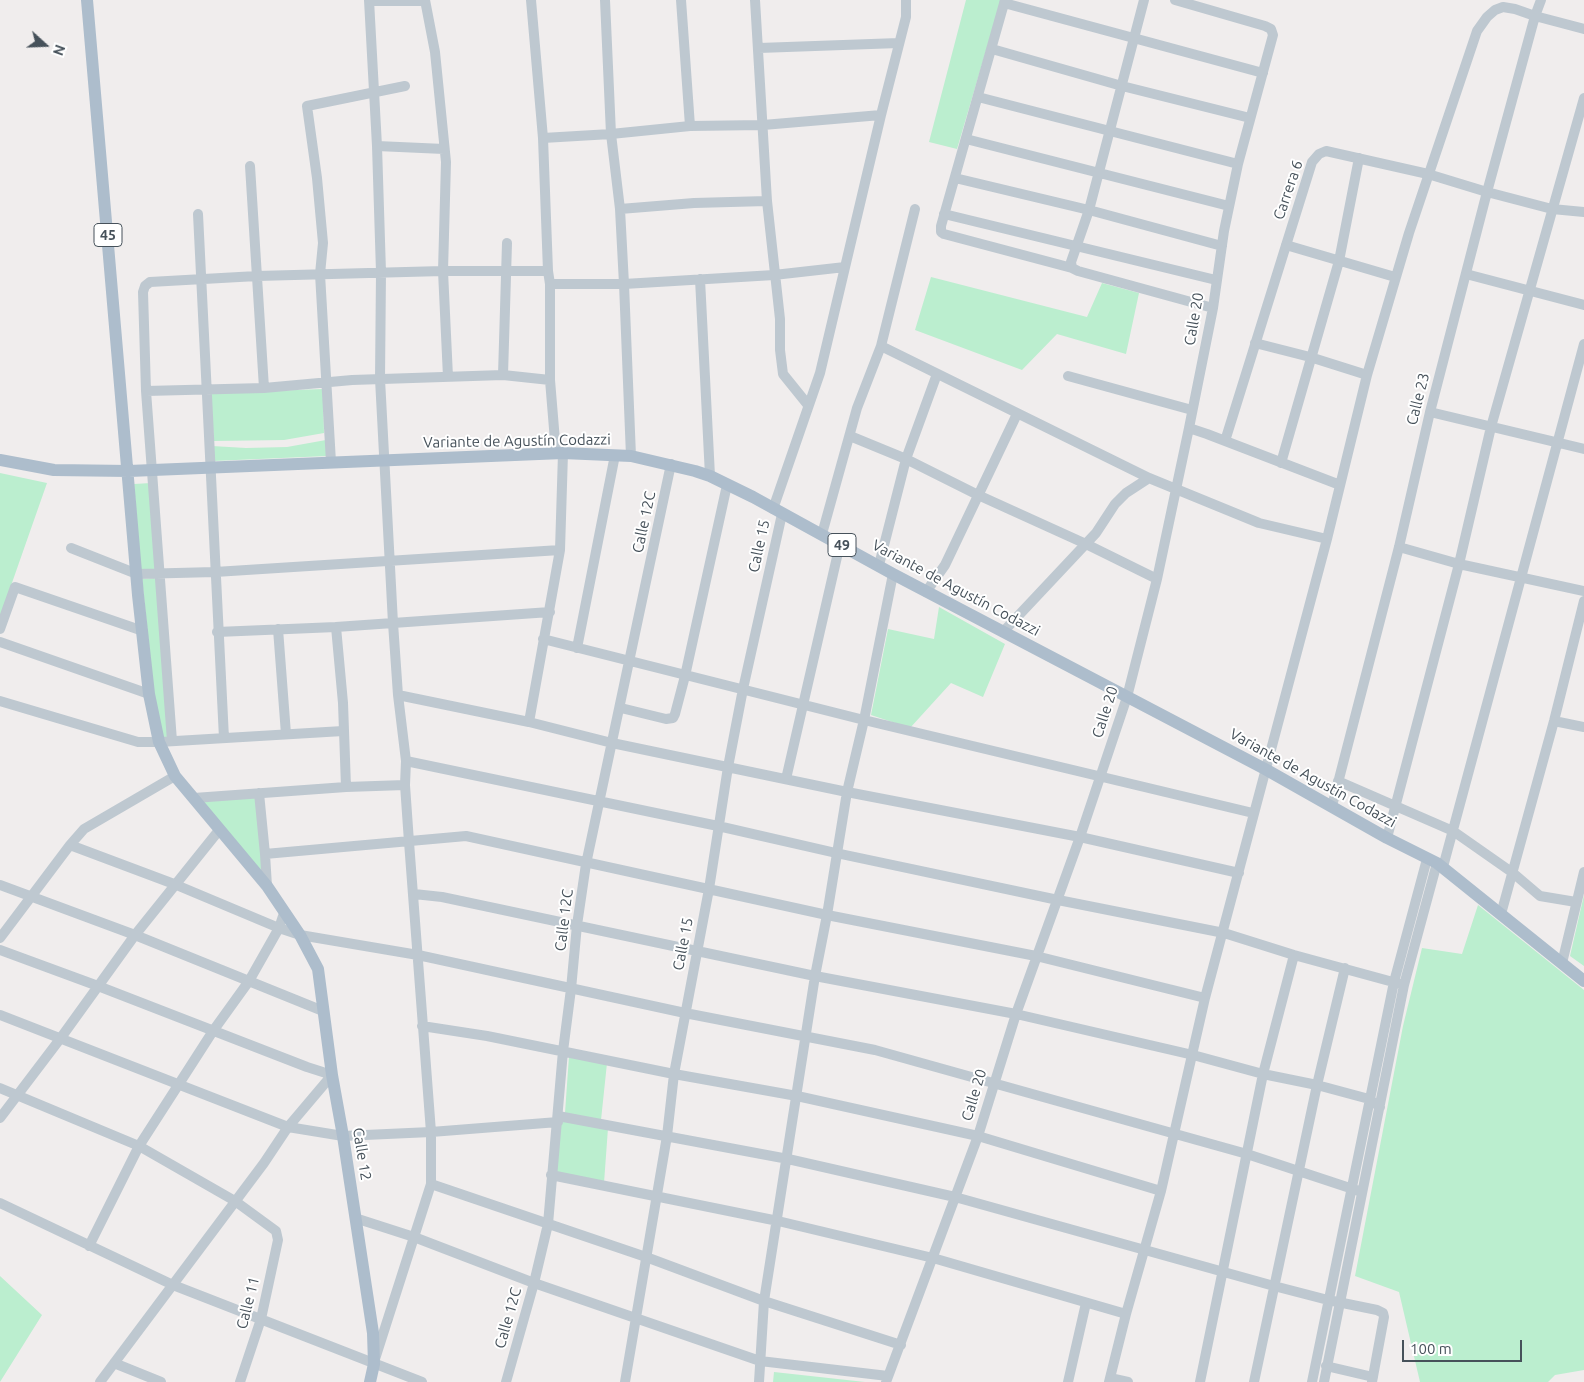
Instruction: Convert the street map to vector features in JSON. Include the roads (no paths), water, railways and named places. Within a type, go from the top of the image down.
[{"type":"main road","name":"45","points":[[87,0],[129,470]]},
{"type":"main road","name":"Variante de Agustín Codazzi","points":[[0,460],[54,470],[129,470],[559,453],[614,454],[671,464],[710,476],[822,534],[926,592],[1265,769],[1387,838],[1436,863],[1584,981]]},
{"type":"main road","name":"Calle 12","points":[[129,470],[149,694],[166,742],[175,776],[267,886],[300,935],[318,969],[332,1075],[373,1333],[374,1364],[370,1382]]},
{"type":"street","points":[[374,1364],[431,1184],[431,1132],[405,785],[406,761],[398,695],[384,460],[380,379],[381,272],[377,146],[369,0],[425,1],[434,52],[446,162],[443,270],[448,377]]},
{"type":"street","points":[[529,722],[560,550],[559,453],[550,380],[550,284],[543,138],[531,0]]},
{"type":"street","points":[[605,0],[611,134],[620,209],[631,456]]},
{"type":"street","points":[[681,0],[690,126]]},
{"type":"street","points":[[756,0],[767,201],[780,319],[780,350],[783,374],[808,405]]},
{"type":"street","name":"Calle 15","points":[[625,1382],[667,1136],[674,1074],[709,889],[728,767],[778,511],[808,405],[820,373],[906,17],[906,0]]},
{"type":"street","points":[[1072,268],[1071,262],[1078,246],[1144,0]]},
{"type":"street","name":"Calle 20","points":[[887,1379],[978,1136],[1016,1014],[1058,900],[1127,697],[1157,579],[1189,428],[1213,308],[1216,280],[1238,164],[1273,35],[1272,29],[1265,26],[1175,0]]},
{"type":"street","name":"Calle 23","points":[[1332,806],[1399,547],[1430,412],[1487,192],[1541,0]]},
{"type":"street","points":[[1213,308],[944,234],[941,232],[941,226],[1005,2],[1263,73]]},
{"type":"street","points":[[1128,1382],[1110,1380],[1126,1314],[1161,1191],[1206,998],[1327,539],[1367,375],[1395,277],[1428,174],[1477,31],[1487,17],[1495,10],[1503,7],[1584,29]]},
{"type":"street","points":[[759,48],[899,42]]},
{"type":"street","points":[[992,49],[1122,86],[1250,118]]},
{"type":"street","points":[[331,462],[320,274],[323,243],[318,178],[307,106],[404,86]]},
{"type":"street","points":[[978,97],[1238,164]]},
{"type":"street","points":[[1387,838],[1459,564],[1492,427],[1584,98]]},
{"type":"street","points":[[543,138],[611,134],[690,126],[763,125],[881,115]]},
{"type":"street","points":[[966,139],[1229,206]]},
{"type":"street","points":[[377,146],[444,149]]},
{"type":"street","name":"Carrera 6","points":[[1225,441],[1312,162],[1318,154],[1326,151],[1359,158],[1428,174],[1552,209],[1584,212]]},
{"type":"street","points":[[1281,463],[1338,261],[1359,158]]},
{"type":"street","points":[[250,166],[264,388]]},
{"type":"street","points":[[955,178],[1088,210],[1222,246]]},
{"type":"street","points":[[620,209],[694,202],[767,201]]},
{"type":"street","points":[[822,534],[857,408],[881,346],[914,209]]},
{"type":"street","points":[[198,214],[208,389],[217,632],[224,738]]},
{"type":"street","points":[[944,214],[1216,280]]},
{"type":"street","points":[[503,375],[507,243]]},
{"type":"street","points":[[1286,245],[1395,277]]},
{"type":"street","points":[[550,284],[624,284],[774,275],[845,268]]},
{"type":"street","points":[[166,742],[152,468],[146,391],[143,292],[145,286],[150,282],[257,276],[443,270],[548,271]]},
{"type":"street","points":[[1466,274],[1584,305]]},
{"type":"street","points":[[700,279],[710,476]]},
{"type":"street","points":[[1255,343],[1310,357],[1367,375]]},
{"type":"street","points":[[1324,1382],[1340,1302],[1369,1099],[1394,982],[1436,863],[1452,831],[1584,344]]},
{"type":"street","points":[[881,346],[1149,478],[1259,523],[1327,539]]},
{"type":"street","points":[[879,565],[906,459],[937,374]]},
{"type":"street","points":[[146,391],[264,388],[352,380],[503,375],[550,380]]},
{"type":"street","points":[[1068,376],[1192,410]]},
{"type":"street","points":[[1430,412],[1584,449]]},
{"type":"street","points":[[926,592],[945,565],[1017,414]]},
{"type":"street","points":[[1189,428],[1340,485]]},
{"type":"street","points":[[850,436],[906,459],[1157,579]]},
{"type":"street","points":[[577,648],[614,454]]},
{"type":"street","name":"Calle 12C","points":[[506,1382],[534,1283],[548,1224],[563,1051],[586,864],[598,802],[621,708],[671,464]]},
{"type":"street","points":[[1003,632],[1103,525],[1109,513],[1120,499],[1149,478]]},
{"type":"street","points":[[621,708],[666,719],[673,718],[675,714],[727,485]]},
{"type":"street","points":[[786,779],[840,544]]},
{"type":"street","points":[[1399,547],[1459,564],[1584,591]]},
{"type":"street","points":[[71,548],[137,574],[215,572],[560,550]]},
{"type":"street","points":[[759,1382],[764,1301],[788,1159],[815,976],[827,916],[846,792],[864,720],[893,574]]},
{"type":"street","points":[[0,629],[15,588],[143,631]]},
{"type":"street","points":[[1501,914],[1554,721],[1584,601]]},
{"type":"street","points":[[217,632],[336,627],[550,612]]},
{"type":"street","points":[[336,627],[343,703],[346,787]]},
{"type":"street","points":[[278,629],[286,734]]},
{"type":"street","points":[[544,639],[685,676],[1253,814]]},
{"type":"street","points":[[0,642],[149,694]]},
{"type":"street","points":[[398,695],[529,722],[612,743],[846,792],[1080,837],[1239,873]]},
{"type":"street","points":[[0,701],[138,742],[166,742],[343,731]]},
{"type":"street","points":[[1554,721],[1584,727]]},
{"type":"street","points":[[406,761],[1058,900],[1224,933],[1294,955],[1404,985]]},
{"type":"street","points":[[0,938],[70,844],[84,829],[175,776]]},
{"type":"street","points":[[1338,781],[1452,831],[1513,873],[1540,896],[1576,902]]},
{"type":"street","points":[[194,798],[346,787],[405,785]]},
{"type":"street","points":[[259,793],[267,886]]},
{"type":"street","points":[[0,1118],[174,884],[220,829]]},
{"type":"street","points":[[265,854],[466,836],[827,916],[1036,956],[1206,998]]},
{"type":"street","points":[[70,844],[300,935],[418,955],[685,1013],[875,1050],[1247,1154],[1357,1191]]},
{"type":"street","points":[[1312,1382],[1328,1300],[1380,1107],[1404,985],[1436,863]]},
{"type":"street","points":[[1562,963],[1584,872]]},
{"type":"street","points":[[0,886],[136,935],[323,1011]]},
{"type":"street","points":[[414,894],[442,897],[815,976],[1016,1014],[1193,1055],[1263,1074],[1317,1085],[1369,1099],[1380,1107]]},
{"type":"street","points":[[89,1246],[139,1146],[213,1031],[249,981],[279,928],[284,913]]},
{"type":"street","points":[[0,950],[332,1075],[288,1127],[264,1164],[100,1382]]},
{"type":"street","points":[[1200,1382],[1263,1074],[1294,955]]},
{"type":"street","points":[[1254,1382],[1317,1085],[1345,968]]},
{"type":"street","points":[[0,1015],[288,1127],[343,1136],[431,1132],[558,1119],[667,1136],[788,1159],[955,1197],[1274,1286],[1383,1313],[1384,1317],[1372,1380],[1326,1366]]},
{"type":"street","points":[[422,1026],[488,1036],[674,1074],[797,1096],[978,1136],[1161,1191]]},
{"type":"street","points":[[0,1088],[139,1146],[235,1201]]},
{"type":"street","points":[[551,1175],[778,1221],[933,1258],[1126,1314]]},
{"type":"street","points":[[431,1184],[646,1257],[764,1301],[901,1345]]},
{"type":"street","name":"Calle 11","points":[[235,1201],[276,1231],[278,1240],[261,1320],[240,1382]]},
{"type":"street","points":[[0,1203],[173,1285],[422,1382]]},
{"type":"street","points":[[355,1218],[414,1237],[534,1283],[760,1361],[887,1379]]},
{"type":"street","points":[[1068,1382],[1086,1303]]},
{"type":"street","points":[[114,1363],[161,1382]]}]
